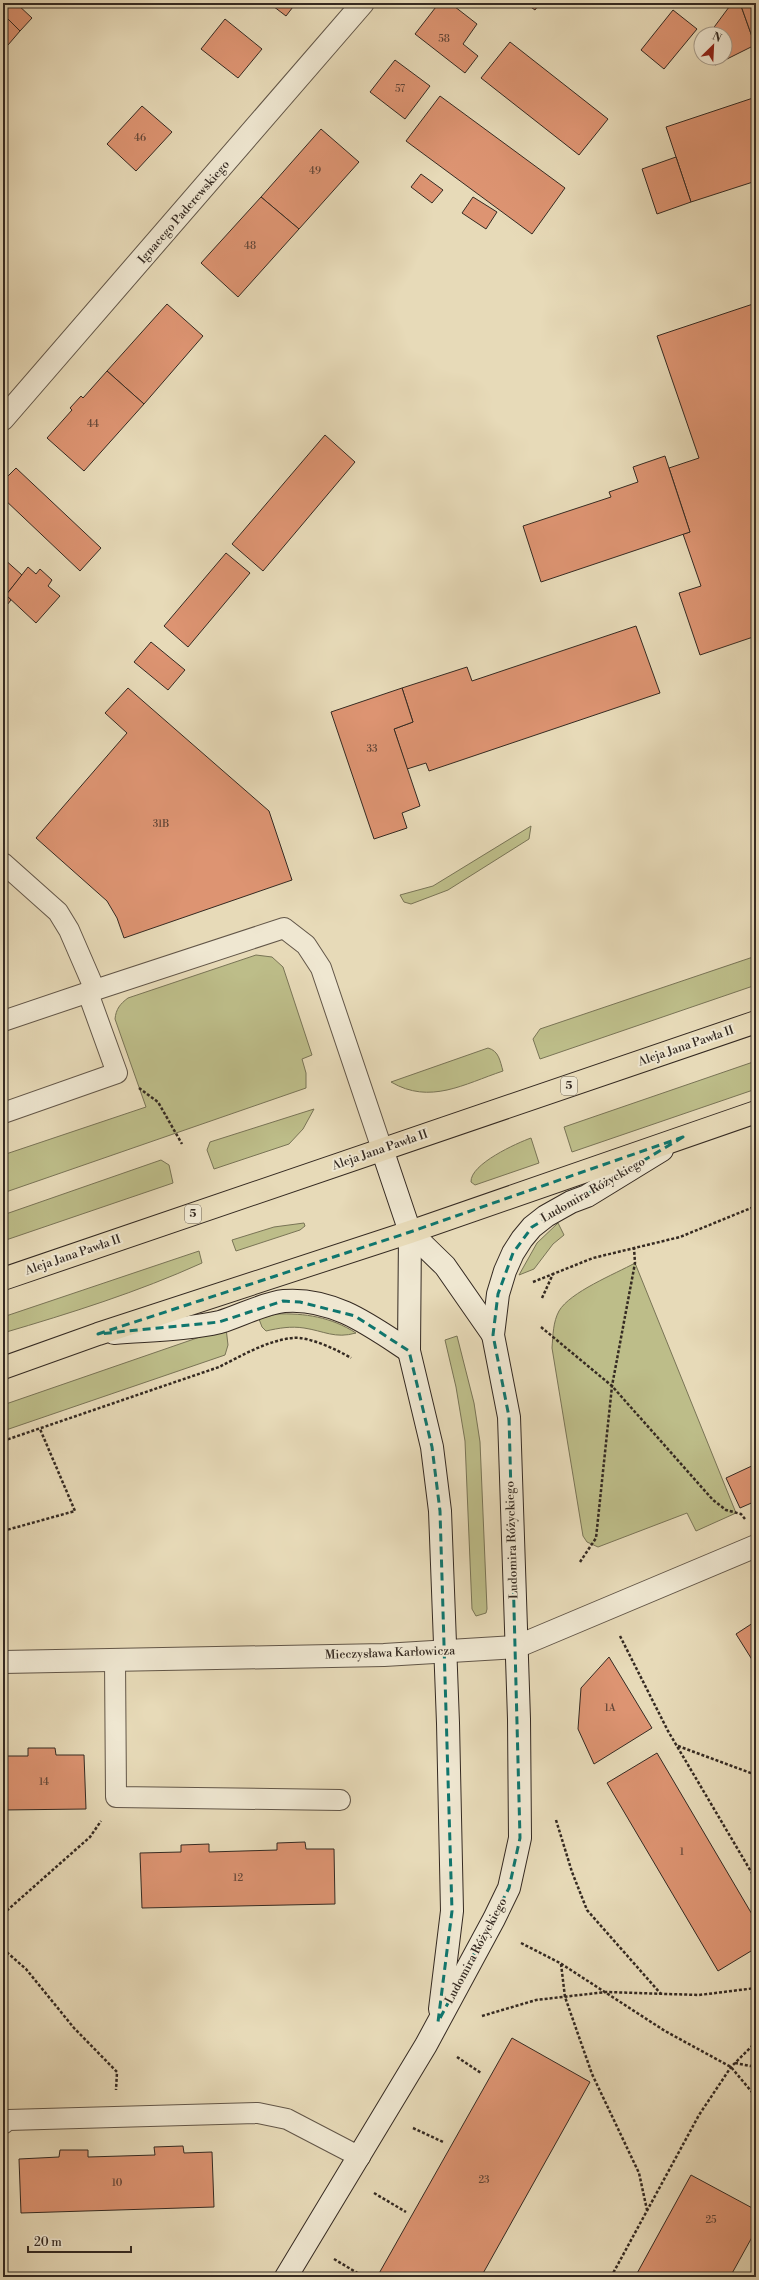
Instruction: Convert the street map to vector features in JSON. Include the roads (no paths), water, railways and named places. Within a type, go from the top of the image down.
[{"type":"main road","name":"Aleja Jana Pawła II","points":[[3,1279],[756,1022]]},
{"type":"main road","points":[[3,1368],[98,1334],[410,1232],[756,1112]]},
{"type":"street","name":"Ignacego Paderewskiego","points":[[3,419],[363,3]]},
{"type":"street","name":"Ludomira Różyckiego","points":[[286,2277],[360,2157],[438,2022],[494,1919],[508,1888],[520,1838],[520,1780],[509,1417],[493,1335],[498,1294],[505,1271],[513,1253],[532,1227],[546,1216],[571,1202],[587,1196],[683,1137]]},
{"type":"street","points":[[382,1149],[410,1232],[445,1266],[493,1335]]},
{"type":"street","name":"Ludomira Różyckiego","points":[[410,1232],[409,1351],[432,1447],[440,1511],[445,1652],[452,1911],[438,2022]]},
{"type":"street","points":[[98,1334],[172,1328],[219,1322],[283,1301],[331,1307],[355,1316],[409,1351]]},
{"type":"street","name":"Mieczysława Karłowicza","points":[[3,1662],[384,1655],[516,1647],[756,1546]]},
{"type":"lane","points":[[3,863],[58,912],[69,930],[92,991],[117,1073],[3,1114]]},
{"type":"lane","points":[[3,1021],[284,928],[306,945],[322,968],[382,1149]]},
{"type":"lane","points":[[115,1659],[116,1797],[340,1800]]},
{"type":"lane","points":[[3,2124],[8,2120],[258,2113],[287,2119],[360,2157]]}]
